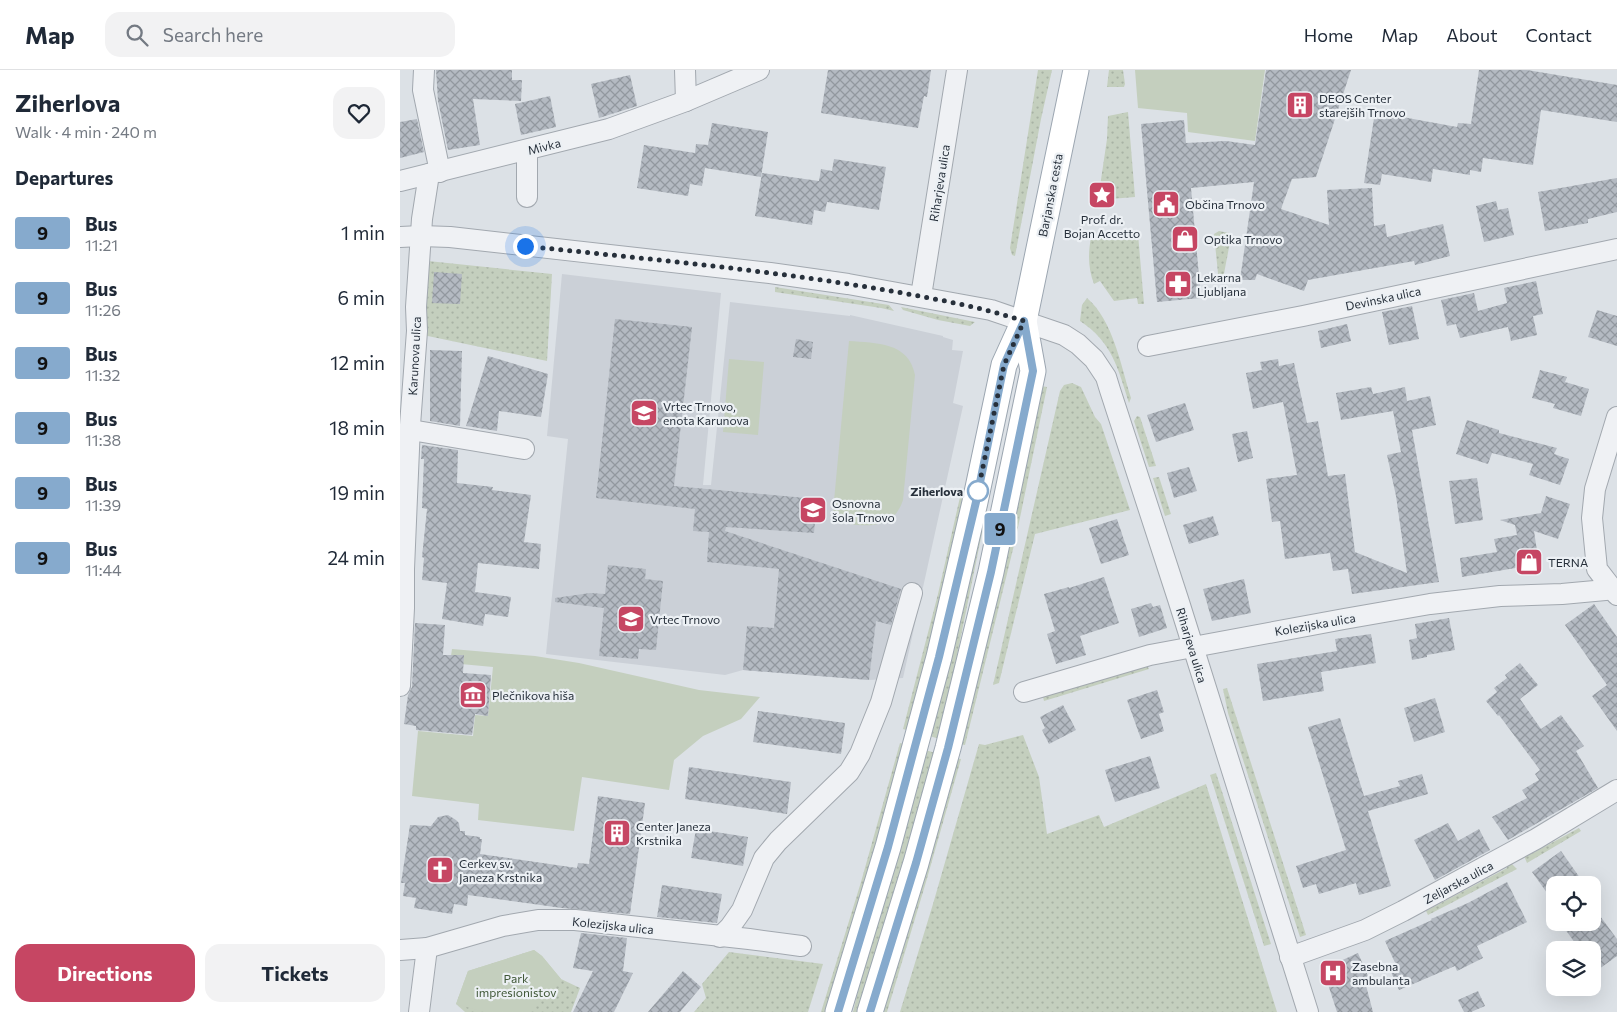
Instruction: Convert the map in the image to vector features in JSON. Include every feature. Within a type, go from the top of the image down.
[{"type":"main road","name":"Barjanska cesta","points":[[838,1012],[888,847],[939,657],[976,502],[1004,365],[1024,321],[1076,70]]},
{"type":"main road","name":"Barjanska cesta","points":[[870,1012],[913,872],[948,748],[991,572],[1033,371],[1024,321]]},
{"type":"street","points":[[421,236],[434,173],[423,90],[424,70]]},
{"type":"street","points":[[685,70],[686,101]]},
{"type":"street","name":"Mivka","points":[[400,181],[609,129],[686,101],[759,70]]},
{"type":"street","name":"Riharjeva ulica","points":[[921,296],[957,70]]},
{"type":"street","points":[[527,150],[527,197]]},
{"type":"street","name":"Riharjeva ulica","points":[[400,236],[421,236],[761,272],[848,284],[991,310],[1064,335],[1078,344],[1094,359],[1106,377],[1308,1012]]},
{"type":"street","name":"Karunova ulica","points":[[400,686],[404,472],[417,330],[416,308],[421,236]]},
{"type":"street","name":"Devinska ulica","points":[[1148,346],[1303,316],[1617,249]]},
{"type":"street","points":[[1616,591],[1597,570],[1592,518],[1595,489],[1617,417]]},
{"type":"street","points":[[407,426],[524,449]]},
{"type":"street","name":"Kolezijska ulica","points":[[1024,692],[1150,655],[1430,604],[1500,596],[1616,591]]},
{"type":"street","points":[[720,937],[742,910],[764,858],[778,841],[849,772],[860,754],[881,702],[912,593]]},
{"type":"street","name":"Zeljarska ulica","points":[[1290,957],[1364,930],[1404,911],[1536,839],[1617,790]]},
{"type":"street","name":"Kolezijska ulica","points":[[427,948],[504,926],[538,920],[575,920],[801,946]]},
{"type":"street","points":[[400,950],[427,948],[419,1012]]},
{"type":"shaded area","name":"Osnovna šola Trnovo","points":[[562,274],[721,293],[703,485],[711,485],[730,302],[850,315],[943,336],[953,340],[952,350],[963,351],[953,403],[963,406],[903,678],[869,680],[743,670],[725,675],[546,654],[568,439],[547,436]]},
{"type":"green space","points":[[1038,70],[1052,70],[1015,256],[1012,255],[1010,248]]},
{"type":"green space","points":[[1109,70],[1123,70],[1124,87],[1107,87]]},
{"type":"green space","points":[[1135,70],[1265,70],[1255,141],[1188,132],[1187,113],[1138,108]]},
{"type":"green space","points":[[1128,112],[1135,197],[1098,200],[1107,139],[1108,116]]},
{"type":"green space","points":[[1219,231],[1229,233],[1231,237],[1222,284],[1219,283],[1214,234]]},
{"type":"green space","points":[[1138,234],[1144,304],[1138,304],[1137,298],[1114,301],[1100,281],[1094,284],[1089,261],[1091,237]]},
{"type":"green space","points":[[428,261],[552,274],[547,361],[423,335]]},
{"type":"green space","points":[[775,287],[889,305],[894,311],[775,292]]},
{"type":"green space","points":[[1087,298],[1096,307],[1110,331],[1131,398],[1129,403],[1117,367],[1107,347],[1091,329],[1080,321],[1082,305]]},
{"type":"green space","points":[[901,307],[975,322],[970,326],[938,320],[903,310]]},
{"type":"green space","points":[[849,341],[880,344],[899,350],[912,364],[915,375],[903,500],[898,511],[891,518],[883,523],[874,525],[832,522]]},
{"type":"green space","points":[[729,359],[764,362],[758,435],[723,432]]},
{"type":"green space","points":[[1013,381],[940,739],[929,736]]},
{"type":"green space","points":[[1072,383],[1081,387],[1095,417],[1101,424],[1130,510],[1035,534],[999,683],[993,685],[1060,391],[1064,385]]},
{"type":"green space","points":[[1041,386],[1047,387],[1016,537],[965,745],[958,744]]},
{"type":"green space","points":[[1137,416],[1140,417],[1156,466],[1149,467],[1134,421]]},
{"type":"green space","points":[[1159,477],[1171,514],[1165,516],[1153,478]]},
{"type":"green space","points":[[960,497],[967,498],[910,731],[903,729],[938,594]]},
{"type":"green space","points":[[452,649],[535,656],[579,663],[699,690],[760,697],[741,719],[703,736],[674,760],[669,790],[582,777],[574,831],[478,820],[479,804],[412,796],[418,731],[473,736],[475,715],[488,716],[493,667],[450,663]]},
{"type":"green space","points":[[1148,667],[1149,669],[1044,701],[1043,697]]},
{"type":"green space","points":[[1227,688],[1306,935],[1300,937],[1228,713],[1223,689]]},
{"type":"green space","points":[[1023,735],[1039,777],[1047,834],[1099,815],[1104,827],[1206,784],[1277,1012],[900,1012],[979,744],[985,745]]},
{"type":"green space","points":[[900,743],[907,745],[828,1012],[821,1012],[861,882]]},
{"type":"green space","points":[[925,750],[936,753],[860,1012],[853,1012],[867,953]]},
{"type":"green space","points":[[954,758],[961,759],[926,882],[887,1012],[880,1012]]},
{"type":"green space","points":[[1216,773],[1271,944],[1264,946],[1210,775]]},
{"type":"green space","points":[[1579,828],[1581,831],[1527,863],[1524,856],[1528,851],[1531,854]]},
{"type":"green space","points":[[1510,862],[1517,869],[1428,915],[1426,911],[1507,868],[1506,864]]},
{"type":"green space","name":"Park impresionistov","points":[[534,950],[542,956],[561,979],[580,988],[571,1012],[465,1012],[456,1004],[468,971]]},
{"type":"green space","name":"Park impresionistov","points":[[534,950],[542,956],[561,979],[528,1012],[484,1012],[456,1004],[468,971]]},
{"type":"green space","points":[[729,952],[823,964],[808,1012],[694,1012],[706,998],[702,984]]},
{"type":"pier","points":[[400,992],[446,999],[444,1012],[400,1012]]},
{"type":"building","points":[[436,70],[512,70],[512,80],[522,80],[521,101],[473,99],[480,145],[448,150],[438,101]]},
{"type":"building","points":[[828,70],[931,70],[927,97],[924,96],[918,128],[821,113]]},
{"type":"building","points":[[1266,70],[1351,70],[1316,177],[1292,179],[1281,209],[1329,225],[1327,190],[1372,188],[1374,226],[1385,224],[1387,237],[1443,224],[1450,256],[1415,265],[1414,261],[1308,280],[1304,291],[1257,274],[1255,280],[1240,280],[1254,182],[1191,188],[1201,298],[1157,302],[1141,124],[1184,120],[1186,143],[1226,141],[1255,145]]},
{"type":"building","points":[[1479,70],[1527,70],[1617,85],[1617,122],[1541,110],[1533,165],[1483,158],[1481,172],[1470,170],[1470,175],[1433,169],[1431,182],[1382,174],[1380,185],[1364,183],[1375,112],[1457,127],[1458,123],[1471,124]]},
{"type":"building","points":[[630,75],[637,106],[599,118],[591,84]]},
{"type":"building","points":[[550,96],[556,127],[521,135],[515,104]]},
{"type":"building","points":[[417,119],[424,152],[400,158],[400,122]]},
{"type":"building","points":[[712,123],[768,132],[761,177],[705,168],[702,186],[690,184],[688,196],[637,188],[644,145],[695,153],[696,144],[708,145]]},
{"type":"building","points":[[834,159],[886,167],[879,210],[827,202],[825,212],[814,210],[812,225],[755,216],[762,173],[819,181],[821,169],[832,171]]},
{"type":"building","points":[[1617,178],[1617,212],[1588,219],[1588,223],[1545,231],[1538,192]]},
{"type":"building","points":[[1496,201],[1498,210],[1508,208],[1514,235],[1484,242],[1476,206]]},
{"type":"building","points":[[434,272],[462,274],[460,304],[432,303]]},
{"type":"building","points":[[1536,281],[1543,314],[1533,316],[1537,335],[1511,341],[1508,327],[1460,338],[1456,324],[1447,326],[1441,300],[1474,293],[1478,311],[1507,303],[1504,288]]},
{"type":"building","points":[[1412,306],[1419,339],[1389,345],[1382,312]]},
{"type":"building","points":[[1597,310],[1617,316],[1617,346],[1588,337]]},
{"type":"building","points":[[615,319],[692,327],[674,486],[817,499],[814,533],[726,527],[725,531],[901,589],[891,625],[876,621],[869,680],[743,670],[747,626],[774,628],[779,569],[707,562],[709,532],[693,531],[695,509],[596,498]]},
{"type":"building","points":[[1347,324],[1351,341],[1321,348],[1318,331]]},
{"type":"building","points":[[796,339],[813,342],[811,359],[793,357]]},
{"type":"building","points":[[430,350],[462,351],[460,426],[430,421]]},
{"type":"building","points":[[488,356],[548,374],[541,417],[499,411],[497,431],[466,426]]},
{"type":"building","points":[[1278,359],[1279,366],[1294,363],[1307,423],[1318,421],[1328,476],[1345,474],[1355,552],[1407,573],[1396,496],[1387,455],[1401,452],[1393,411],[1341,420],[1336,393],[1371,387],[1373,394],[1405,387],[1407,401],[1430,396],[1436,425],[1412,430],[1439,582],[1352,594],[1348,569],[1333,571],[1330,553],[1285,559],[1280,521],[1272,522],[1266,479],[1297,475],[1283,402],[1253,409],[1246,373],[1262,370],[1260,362]]},
{"type":"building","points":[[1540,370],[1567,377],[1565,382],[1589,389],[1581,416],[1553,408],[1555,404],[1532,398]]},
{"type":"building","points":[[1185,403],[1194,430],[1156,442],[1147,415]]},
{"type":"building","points":[[1467,420],[1499,430],[1499,433],[1557,448],[1554,454],[1569,459],[1560,485],[1529,475],[1533,464],[1492,453],[1488,464],[1456,454]]},
{"type":"building","points":[[1247,431],[1253,458],[1238,462],[1232,434]]},
{"type":"building","points":[[422,445],[458,450],[457,483],[493,487],[492,490],[531,495],[524,542],[541,544],[539,569],[478,563],[475,592],[511,597],[508,617],[485,614],[483,626],[442,619],[447,583],[422,580],[424,558],[422,557],[427,509],[422,508],[424,459],[421,459]]},
{"type":"building","points":[[1189,467],[1197,491],[1174,498],[1167,473]]},
{"type":"building","points":[[1477,478],[1483,520],[1455,524],[1449,481]]},
{"type":"building","points":[[1546,496],[1570,504],[1558,539],[1534,531],[1539,564],[1462,577],[1460,558],[1497,552],[1494,539],[1517,535],[1515,525],[1500,520],[1541,513]]},
{"type":"building","points":[[1213,516],[1219,535],[1189,544],[1183,525]]},
{"type":"building","points":[[1117,519],[1129,555],[1101,564],[1089,528]]},
{"type":"building","name":"Vrtec Trnovo","points":[[608,565],[646,569],[645,579],[663,581],[656,650],[639,649],[638,659],[599,656],[604,608],[555,602],[555,598],[590,593],[605,594]]},
{"type":"building","points":[[1104,577],[1119,623],[1080,636],[1086,655],[1056,664],[1047,634],[1055,631],[1044,594]]},
{"type":"building","points":[[1244,579],[1251,613],[1212,621],[1203,589]]},
{"type":"building","points":[[1151,603],[1153,607],[1160,605],[1167,628],[1139,637],[1131,609]]},
{"type":"building","points":[[1594,604],[1617,637],[1617,731],[1592,696],[1607,685],[1565,625]]},
{"type":"building","points":[[1449,618],[1455,650],[1412,660],[1409,640],[1417,638],[1415,624]]},
{"type":"building","name":"Plečnikova hiša","points":[[415,623],[445,625],[443,655],[464,655],[463,673],[491,675],[488,716],[475,714],[472,735],[416,730],[416,726],[404,724],[408,695],[412,687]]},
{"type":"building","points":[[1371,634],[1376,663],[1321,672],[1324,691],[1263,701],[1257,664],[1337,651],[1335,639]]},
{"type":"building","points":[[1520,663],[1538,685],[1520,699],[1541,729],[1561,715],[1584,746],[1576,751],[1598,788],[1508,840],[1492,817],[1527,798],[1522,790],[1539,780],[1535,774],[1540,770],[1499,715],[1486,701],[1497,692],[1494,688],[1507,678],[1505,675]]},
{"type":"building","points":[[1157,690],[1164,712],[1159,714],[1164,731],[1141,739],[1127,700]]},
{"type":"building","points":[[1435,698],[1445,732],[1414,742],[1404,708]]},
{"type":"building","points":[[1063,705],[1076,730],[1049,744],[1042,730],[1045,728],[1040,717]]},
{"type":"building","points":[[758,711],[845,723],[841,754],[753,742]]},
{"type":"building","points":[[1340,718],[1364,796],[1400,786],[1398,781],[1422,774],[1428,794],[1368,811],[1391,886],[1359,895],[1356,883],[1319,894],[1316,884],[1303,888],[1296,866],[1346,850],[1308,727]]},
{"type":"building","points":[[1150,756],[1160,788],[1115,802],[1105,770]]},
{"type":"building","points":[[689,767],[791,782],[787,814],[685,799]]},
{"type":"building","points":[[598,796],[645,803],[630,914],[562,908],[468,895],[467,906],[454,904],[452,914],[414,908],[416,898],[403,896],[405,883],[401,883],[410,825],[431,826],[438,817],[448,815],[459,823],[460,831],[465,831],[465,835],[482,839],[480,854],[577,868],[578,863],[589,864]]},
{"type":"building","points":[[1448,823],[1458,841],[1479,829],[1490,850],[1435,880],[1414,840]]},
{"type":"building","points":[[696,829],[748,837],[743,866],[691,858]]},
{"type":"building","points":[[1561,851],[1579,876],[1546,876],[1546,891],[1532,872]]},
{"type":"building","points":[[1507,882],[1527,922],[1477,946],[1483,958],[1457,971],[1455,966],[1399,990],[1390,970],[1397,967],[1385,941],[1468,903]]},
{"type":"building","points":[[662,885],[722,894],[717,923],[657,917]]},
{"type":"building","points":[[1601,917],[1617,939],[1617,956],[1601,968],[1601,941],[1574,941],[1566,931],[1601,931]]},
{"type":"building","points":[[581,933],[627,938],[623,971],[633,973],[614,1012],[573,1012],[593,971],[573,968]]},
{"type":"building","points":[[1358,953],[1368,976],[1364,978],[1373,1012],[1337,1012],[1324,972],[1327,967]]},
{"type":"building","points":[[683,971],[701,987],[680,1012],[648,1012]]},
{"type":"building","points":[[1478,991],[1485,1006],[1471,1012],[1464,1012],[1458,1000]]},
{"type":"bus line","name":"9","points":[[838,1012],[888,847],[939,657],[976,502],[1004,365],[1024,321],[1033,371],[991,572],[948,748],[916,863],[870,1012]]},
{"type":"place","name":"DEOS Center starejših Trnovo","points":[[1300,105]]},
{"type":"place","name":"Prof. dr. Bojan Accetto","points":[[1102,195]]},
{"type":"place","name":"Občina Trnovo","points":[[1166,204]]},
{"type":"place","name":"Optika Trnovo","points":[[1185,239]]},
{"type":"place","name":"Lekarna Ljubljana","points":[[1178,284]]},
{"type":"place","name":"Vrtec Trnovo, enota Karunova","points":[[644,413]]},
{"type":"place","name":"Ziherlova","points":[[978,491]]},
{"type":"place","name":"Osnovna šola Trnovo","points":[[813,510]]},
{"type":"place","name":"TERNA","points":[[1529,562]]},
{"type":"place","name":"Vrtec Trnovo","points":[[631,619]]},
{"type":"place","name":"Plečnikova hiša","points":[[473,695]]},
{"type":"place","name":"Center Janeza Krstnika","points":[[617,833]]},
{"type":"place","name":"Cerkev sv. Janeza Krstnika","points":[[440,870]]},
{"type":"place","name":"Zasebna ambulanta","points":[[1333,973]]},
{"type":"route","points":[[525,246],[713,266],[848,284],[991,310],[1024,321],[1004,365],[978,491]]}]
